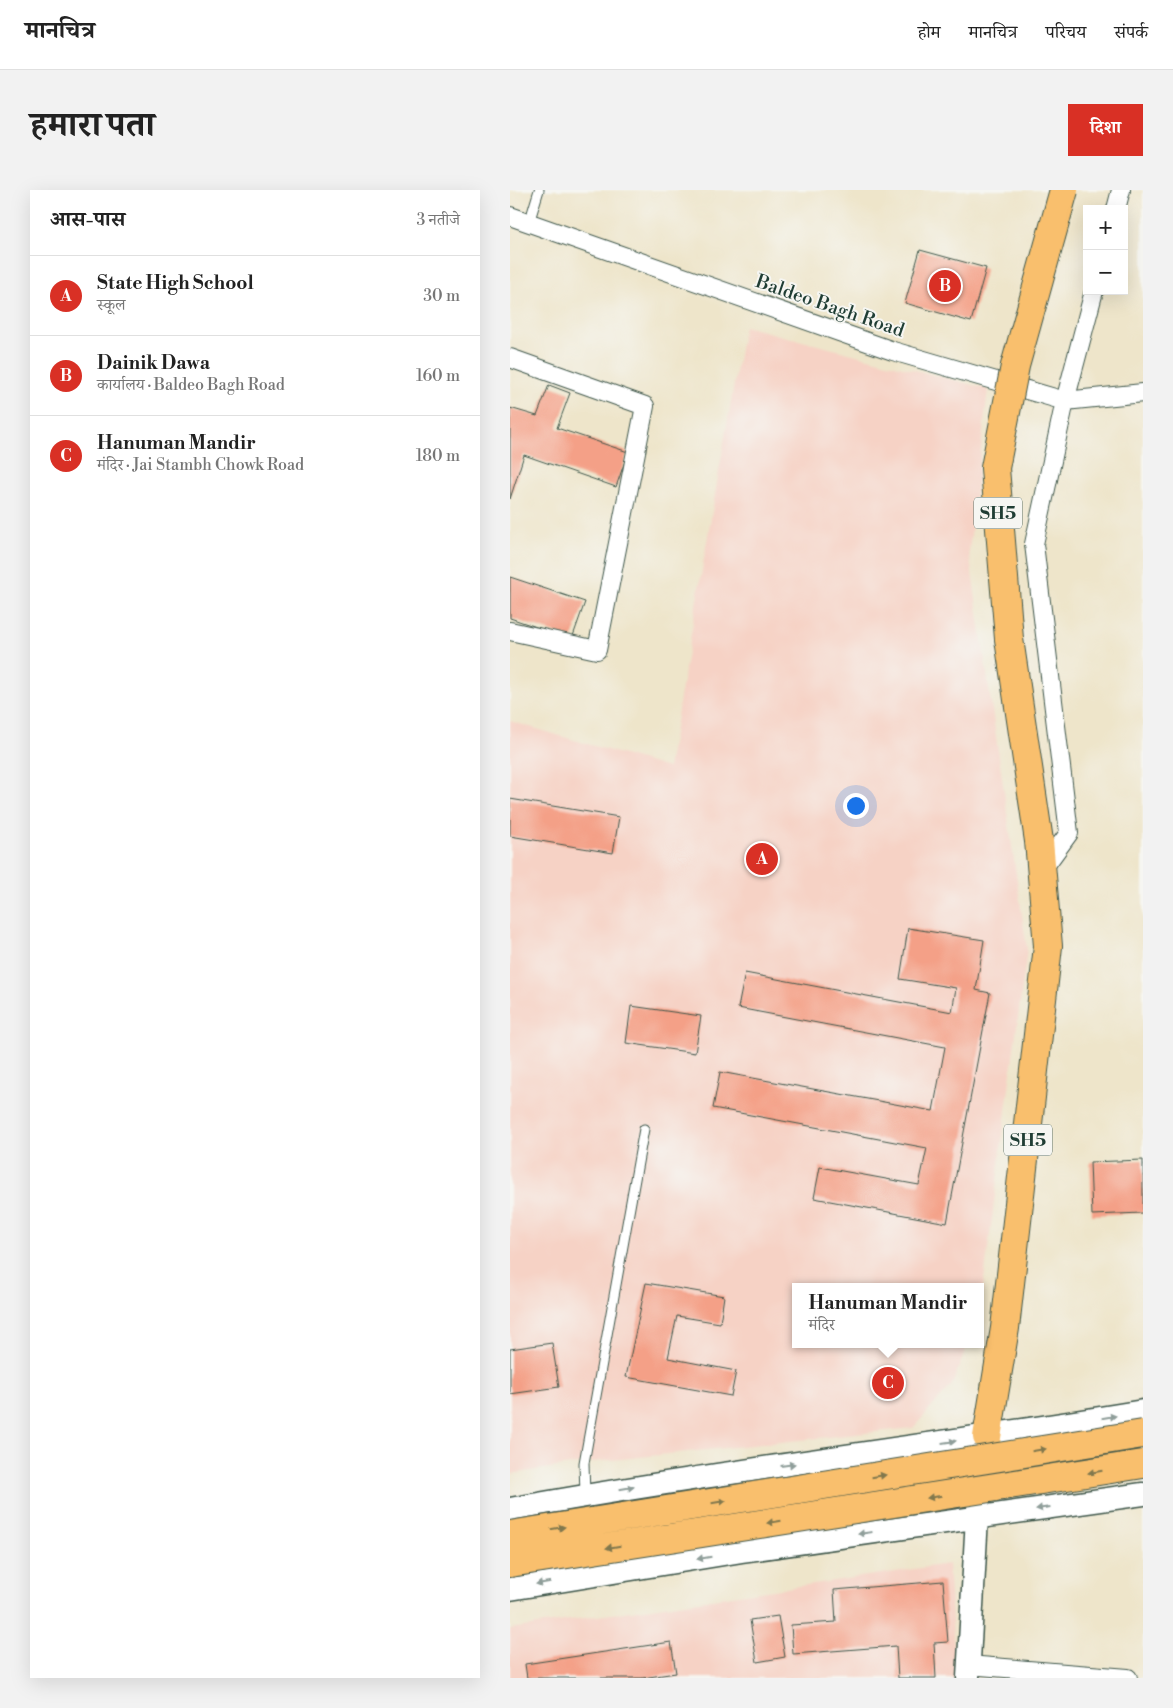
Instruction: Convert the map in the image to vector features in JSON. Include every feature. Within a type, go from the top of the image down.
[{"type":"main road","name":"SH5","points":[[987,1437],[1005,1328],[1048,946],[1039,842],[1009,639],[995,468],[1015,366],[1064,190]]},
{"type":"main road","points":[[510,1535],[1143,1434]]},
{"type":"main road","points":[[510,1563],[1143,1464]]},
{"type":"street","points":[[1117,205],[1121,190]]},
{"type":"street","name":"Baldeo Bagh Road","points":[[511,219],[530,223],[892,351],[1065,401],[1143,393]]},
{"type":"street","points":[[1042,870],[1069,833],[1034,544],[1065,401],[1093,295]]},
{"type":"street","points":[[510,358],[645,406],[597,650],[510,631]]},
{"type":"street","points":[[510,1509],[688,1478],[987,1437],[1143,1411]]},
{"type":"street","points":[[987,1437],[977,1517],[968,1672],[1128,1678]]},
{"type":"street","points":[[510,1589],[977,1517],[1143,1494]]},
{"type":"lane","points":[[530,223],[539,190]]},
{"type":"lane","points":[[585,1496],[584,1463],[644,1129]]},
{"type":"shaded area","points":[[744,326],[988,389],[969,552],[1027,949],[984,1283],[792,1283],[792,1348],[966,1348],[952,1385],[913,1428],[584,1463],[510,1474],[510,721],[668,768]]},
{"type":"shaded area","points":[[948,1564],[956,1678],[510,1678],[510,1629]]},
{"type":"building","points":[[920,250],[986,268],[971,322],[905,303]]},
{"type":"building","points":[[549,385],[570,393],[557,428],[628,452],[616,487],[524,455],[510,499],[510,408],[537,416]]},
{"type":"building","points":[[510,577],[585,602],[572,639],[510,618]]},
{"type":"building","points":[[510,799],[619,817],[613,853],[510,836]]},
{"type":"building","points":[[908,928],[984,940],[976,990],[990,993],[947,1223],[814,1198],[820,1167],[919,1185],[927,1148],[713,1108],[720,1072],[933,1111],[945,1047],[738,1008],[745,973],[952,1012],[956,988],[900,979]]},
{"type":"building","points":[[631,1006],[701,1016],[695,1053],[626,1043]]},
{"type":"building","points":[[1143,1160],[1143,1213],[1092,1215],[1090,1162]]},
{"type":"building","points":[[646,1283],[724,1296],[720,1323],[677,1316],[668,1358],[736,1371],[731,1396],[626,1377]]},
{"type":"building","points":[[552,1343],[559,1387],[510,1394],[510,1349]]},
{"type":"building","points":[[943,1581],[948,1642],[934,1643],[936,1678],[898,1678],[896,1646],[793,1654],[791,1625],[836,1622],[834,1590]]},
{"type":"building","points":[[778,1616],[785,1657],[757,1662],[750,1620]]},
{"type":"building","points":[[671,1642],[676,1673],[642,1678],[527,1678],[525,1664]]},
{"type":"place","name":"Dainik Dawa","points":[[945,286]]},
{"type":"place","name":"State High School","points":[[762,859]]},
{"type":"place","name":"Hanuman Mandir","points":[[888,1383]]}]
